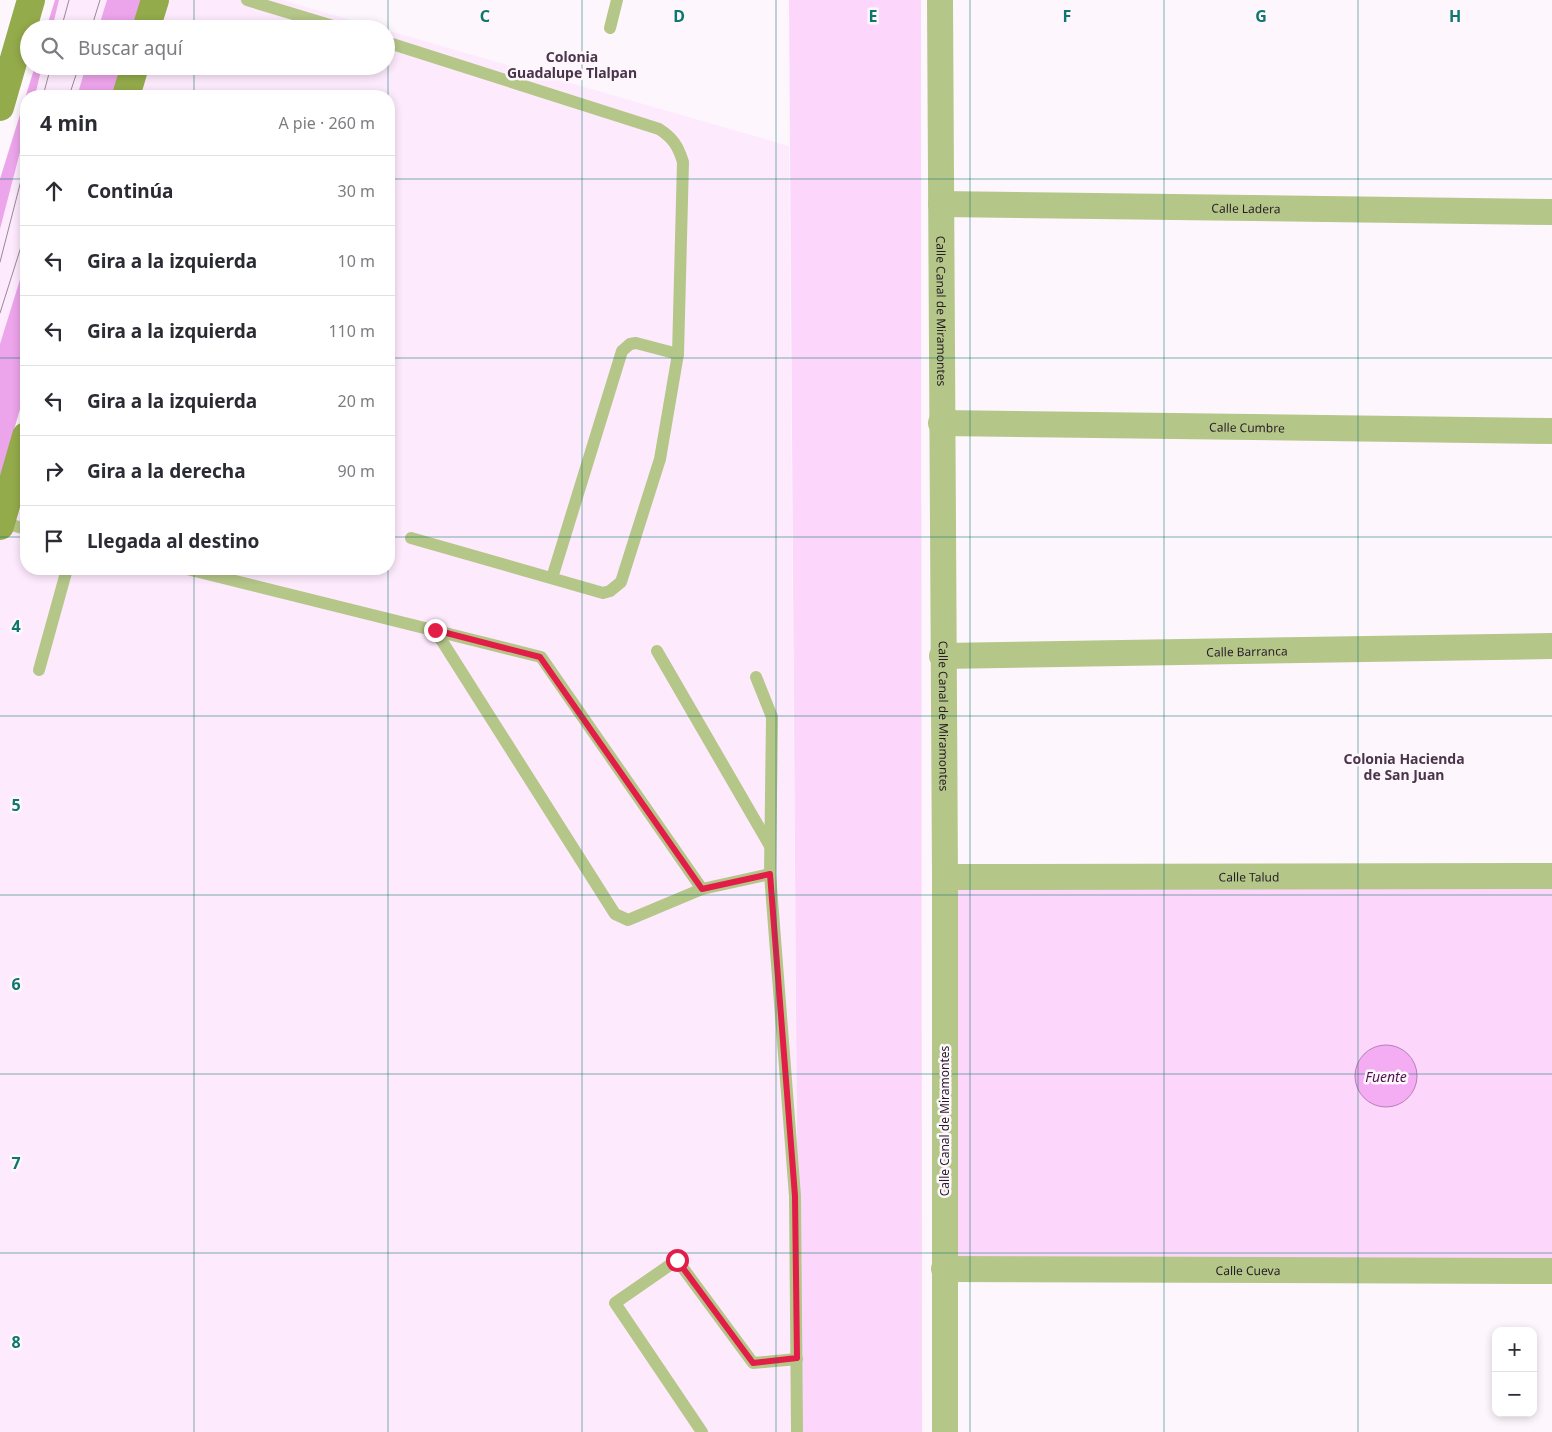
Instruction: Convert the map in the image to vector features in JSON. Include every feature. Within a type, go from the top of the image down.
[{"type":"main road","points":[[25,20],[31,0]]},
{"type":"main road","points":[[148,20],[154,0]]},
{"type":"main road","points":[[0,107],[20,38]]},
{"type":"main road","points":[[128,90],[132,75]]},
{"type":"main road","points":[[9,526],[20,468]]},
{"type":"street","name":"Calle Canal de Miramontes","points":[[940,0],[942,656],[945,877],[945,1432]]},
{"type":"street","name":"Calle Ladera","points":[[941,204],[1552,212]]},
{"type":"street","name":"Calle Cumbre","points":[[941,423],[1552,431]]},
{"type":"street","name":"Calle Barranca","points":[[942,656],[1552,646]]},
{"type":"street","name":"Calle Talud","points":[[945,877],[1552,876]]},
{"type":"street","name":"Calle Cueva","points":[[944,1269],[1552,1271]]},
{"type":"lane","points":[[248,0],[314,20]]},
{"type":"lane","points":[[610,28],[617,0]]},
{"type":"lane","points":[[395,45],[659,129],[671,137],[679,148],[683,162],[678,354],[660,459],[621,582],[610,591],[602,593],[411,538]]},
{"type":"lane","points":[[552,578],[622,352],[630,344],[636,342],[678,354]]},
{"type":"lane","points":[[39,670],[65,575]]},
{"type":"lane","points":[[211,575],[540,657],[702,889]]},
{"type":"lane","points":[[435,630],[615,914],[628,920],[702,889],[770,874]]},
{"type":"lane","points":[[657,651],[770,846]]},
{"type":"lane","points":[[756,677],[772,717],[770,874],[795,1196],[797,1432]]},
{"type":"lane","points":[[702,1432],[615,1303],[677,1260],[753,1363],[797,1358]]},
{"type":"shaded area","points":[[55,0],[59,0],[54,20],[49,20]]},
{"type":"shaded area","points":[[59,0],[107,0],[101,20],[54,20]]},
{"type":"shaded area","points":[[107,0],[143,0],[137,20],[101,20]]},
{"type":"shaded area","points":[[156,0],[282,0],[351,20],[150,20]]},
{"type":"shaded area","points":[[789,0],[921,0],[922,1432],[799,1432]]},
{"type":"shaded area","points":[[395,33],[789,146],[799,1432],[0,1432],[0,525],[20,457],[20,575],[395,575],[395,90],[130,90],[134,75],[395,75]]},
{"type":"shaded area","points":[[32,75],[40,75],[36,90],[28,90]]},
{"type":"shaded area","points":[[40,75],[83,75],[79,90],[36,90]]},
{"type":"shaded area","points":[[83,75],[121,75],[117,90],[79,90]]},
{"type":"shaded area","points":[[20,114],[20,152],[0,229],[0,179]]},
{"type":"shaded area","points":[[20,152],[20,279],[0,344],[0,229]]},
{"type":"shaded area","points":[[20,279],[20,409],[0,477],[0,344]]},
{"type":"shaded area","points":[[956,884],[1552,887],[1552,1259],[954,1259]]},
{"type":"water","name":"Fuente","points":[[1386,1045],[1398,1047],[1408,1054],[1415,1064],[1417,1076],[1415,1088],[1408,1098],[1398,1105],[1386,1107],[1374,1105],[1364,1098],[1357,1088],[1355,1076],[1357,1064],[1364,1054],[1374,1047]]},
{"type":"tram line","points":[[63,20],[69,0]]},
{"type":"tram line","points":[[94,20],[100,0]]},
{"type":"tram line","points":[[45,90],[49,75]]},
{"type":"tram line","points":[[71,90],[76,75]]},
{"type":"tram line","points":[[0,262],[20,184]]},
{"type":"tram line","points":[[0,313],[20,250]]},
{"type":"district","name":"Colonia Guadalupe Tlalpan","points":[[572,64]]},
{"type":"district","name":"Colonia Hacienda de San Juan","points":[[1404,766]]},
{"type":"route","points":[[435,630],[540,657],[702,889],[770,874],[795,1196],[797,1358],[753,1363],[677,1260]]}]
